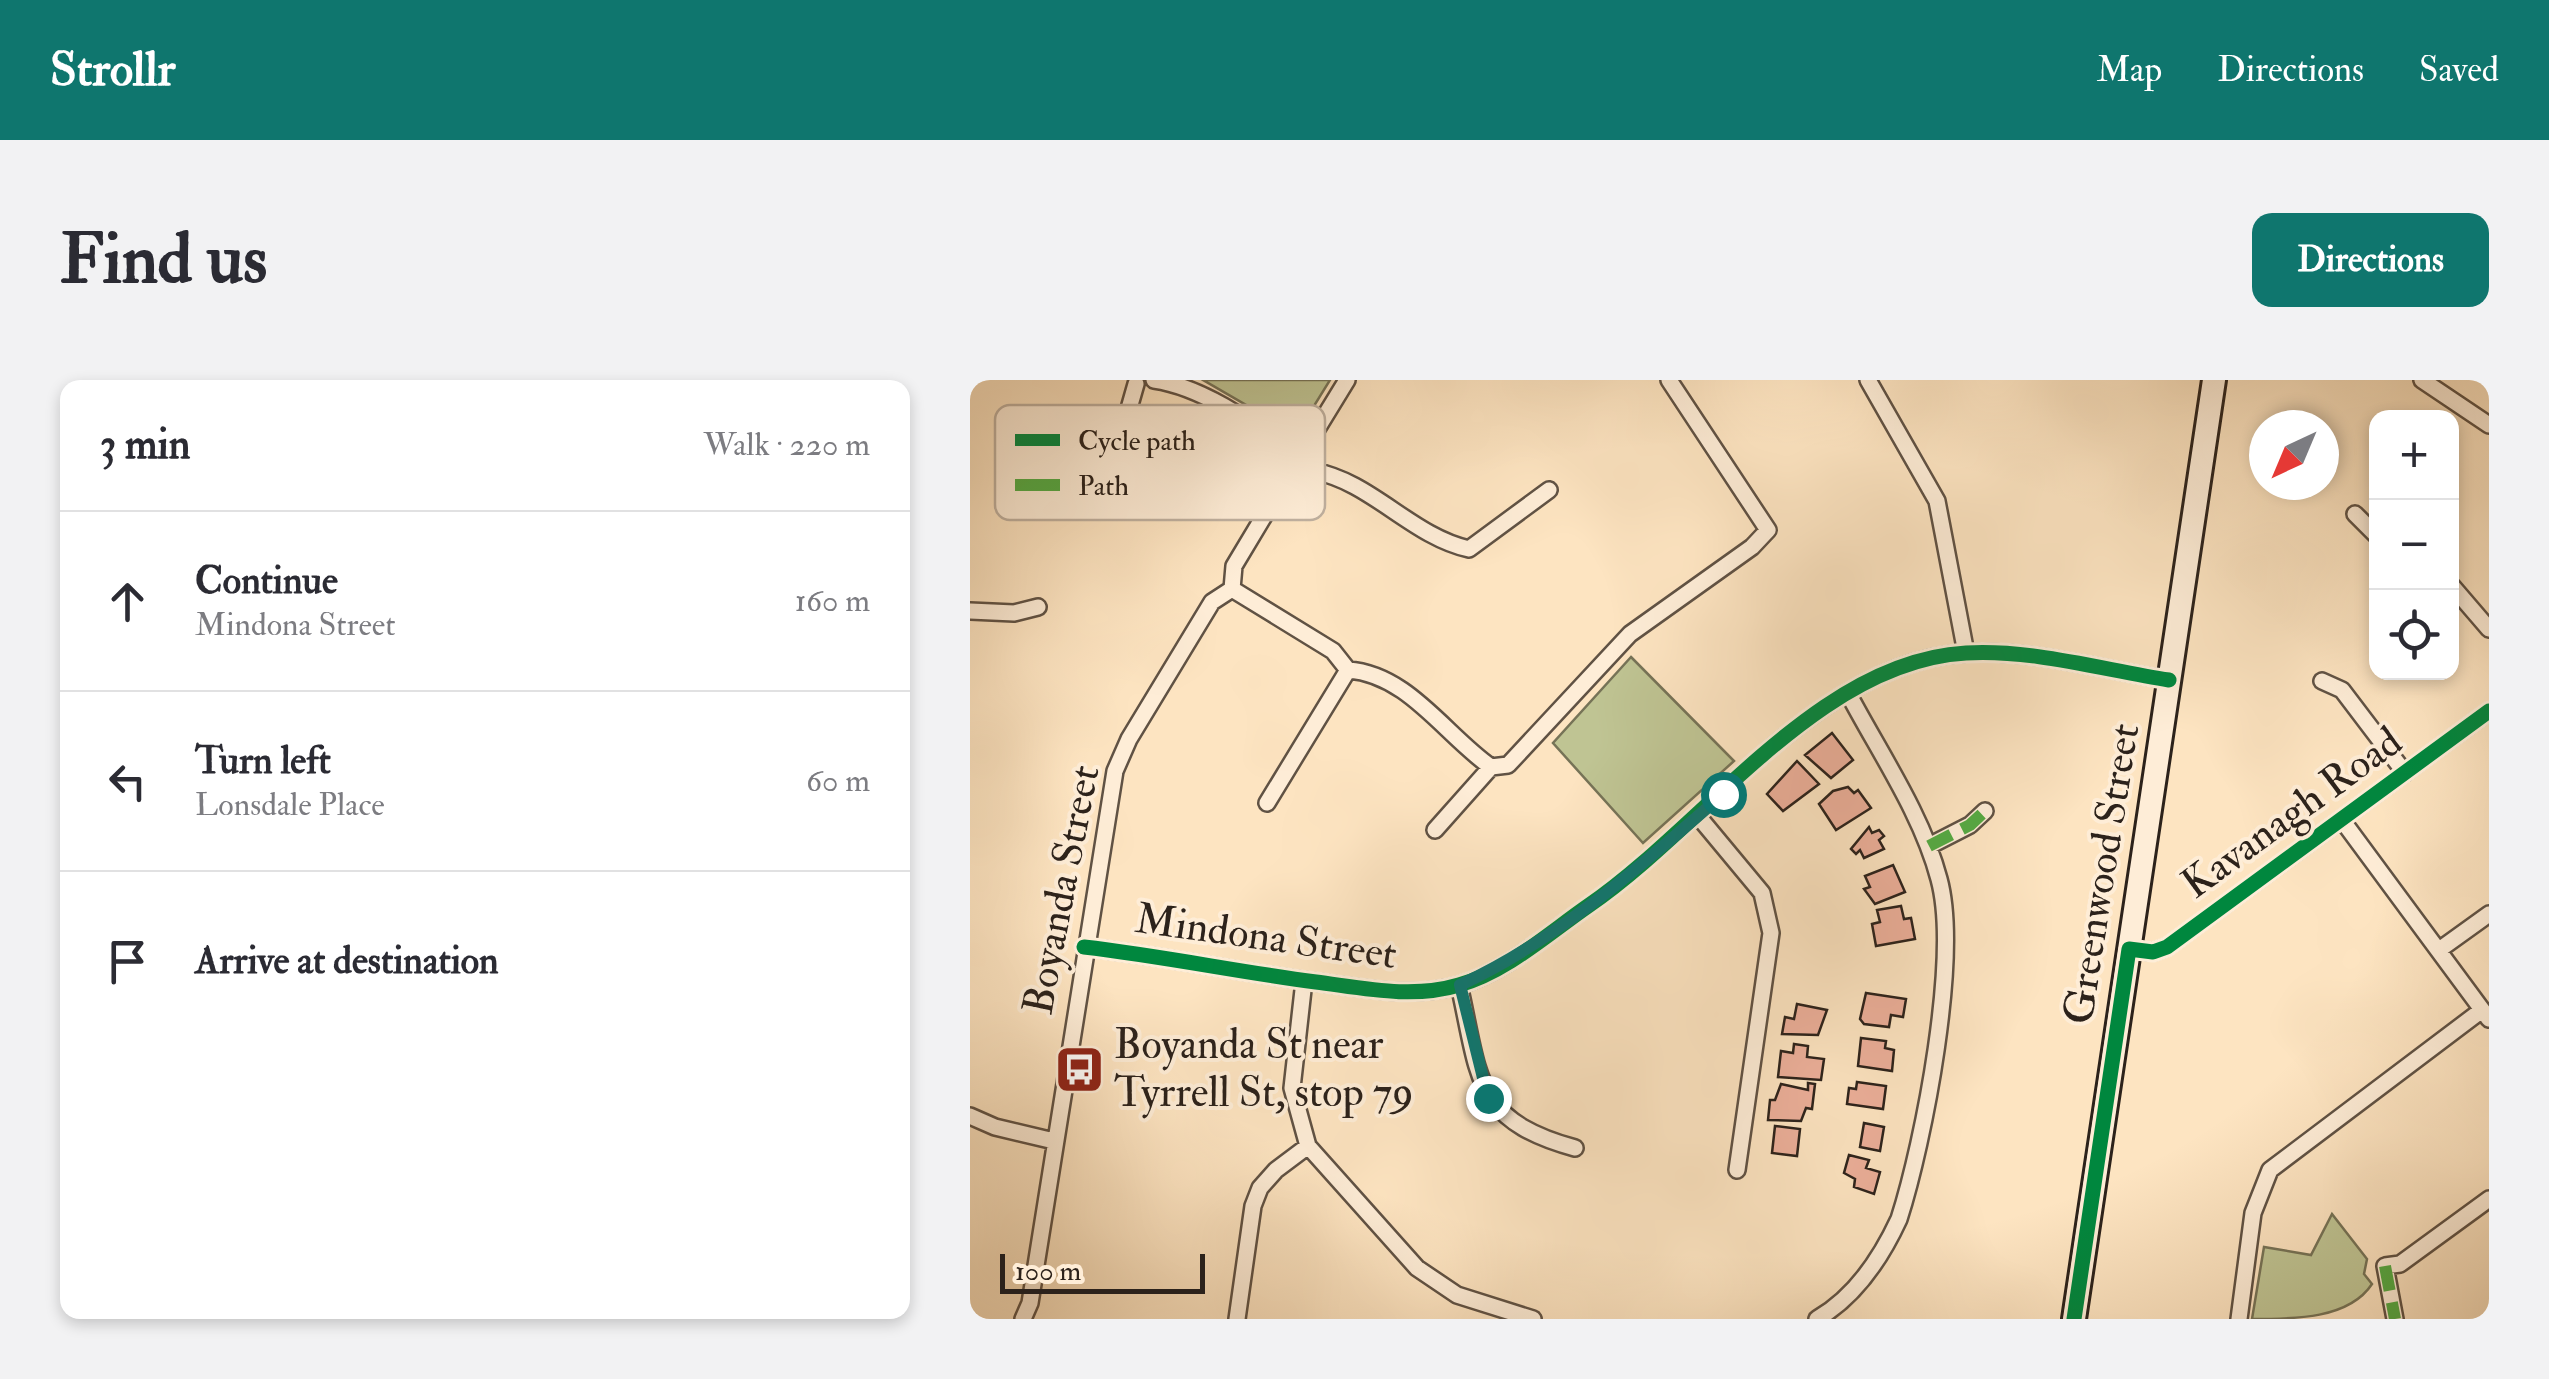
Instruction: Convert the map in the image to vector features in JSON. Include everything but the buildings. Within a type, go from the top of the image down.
[{"type":"street","points":[[1325,416],[1347,380]]},
{"type":"street","points":[[1232,588],[1333,651],[1348,670],[1372,675],[1408,696],[1491,766],[1508,765],[1630,634],[1752,547],[1768,530],[1668,380]]},
{"type":"street","points":[[1868,380],[1937,501],[1966,653]]},
{"type":"street","name":"Greenwood Street","points":[[2074,1319],[2214,380]]},
{"type":"street","points":[[2422,380],[2489,425]]},
{"type":"street","points":[[1134,405],[1143,381],[1170,382],[1216,405]]},
{"type":"street","points":[[1325,473],[1336,475],[1434,536],[1469,549],[1549,490]]},
{"type":"street","points":[[2355,514],[2369,528]]},
{"type":"street","name":"Boyanda Street","points":[[1029,1314],[1084,947],[1115,771],[1129,739],[1212,602],[1232,588],[1234,566],[1262,520]]},
{"type":"street","points":[[2455,590],[2489,629]]},
{"type":"street","points":[[970,611],[1014,614],[1038,606]]},
{"type":"street","name":"Mindona Street","points":[[1084,947],[1396,992],[1460,985],[1502,964],[1629,878],[1786,737],[1848,693],[1912,664],[1966,653],[2025,657],[2169,680]]},
{"type":"street","points":[[1267,803],[1348,670]]},
{"type":"street","points":[[2322,680],[2342,690],[2405,773]]},
{"type":"street","points":[[1817,1319],[1857,1286],[1884,1250],[1906,1196],[1945,973],[1946,921],[1929,846],[1848,693]]},
{"type":"street","name":"Kavanagh Road","points":[[2129,949],[2153,952],[2168,947],[2489,711]]},
{"type":"street","points":[[1434,830],[1491,766]]},
{"type":"street","points":[[1929,846],[1970,825],[1985,811]]},
{"type":"street","points":[[1698,816],[1762,892],[1770,922],[1770,954],[1737,1170]]},
{"type":"street","points":[[2240,1319],[2253,1212],[2270,1170],[2486,1014],[2342,820]]},
{"type":"street","points":[[2439,950],[2489,914]]},
{"type":"street","points":[[1304,980],[1292,1088],[1308,1146],[1417,1268],[1457,1295],[1533,1319]]},
{"type":"street","points":[[1460,985],[1488,1098],[1517,1127],[1575,1148]]},
{"type":"street","points":[[970,1116],[995,1127],[1054,1141]]},
{"type":"street","points":[[1236,1319],[1253,1206],[1260,1188],[1308,1146]]},
{"type":"street","points":[[2395,1319],[2385,1266],[2400,1264],[2489,1199]]},
{"type":"green space","points":[[1203,380],[1330,380],[1315,405],[1246,405]]},
{"type":"green space","points":[[1631,657],[1734,761],[1643,843],[1553,743]]},
{"type":"green space","points":[[2332,1214],[2367,1259],[2364,1274],[2372,1284],[2350,1304],[2320,1315],[2252,1319],[2264,1247],[2311,1255]]},
{"type":"marked path","points":[[1929,846],[1970,825],[1985,811]]},
{"type":"marked path","points":[[2385,1266],[2395,1319]]},
{"type":"cycle path","points":[[1084,947],[1370,989],[1405,992],[1459,985],[1494,971],[1588,906],[1812,716],[1861,685],[1912,663],[1966,653],[1991,653],[2042,657],[2169,680]]},
{"type":"cycle path","points":[[2074,1319],[2129,949],[2153,952],[2167,947],[2489,711]]},
{"type":"place","name":"Boyanda St near Tyrrell St, stop 79","points":[[1079,1069]]},
{"type":"route","points":[[1488,1098],[1460,985],[1514,956],[1629,878],[1723,794]]}]
